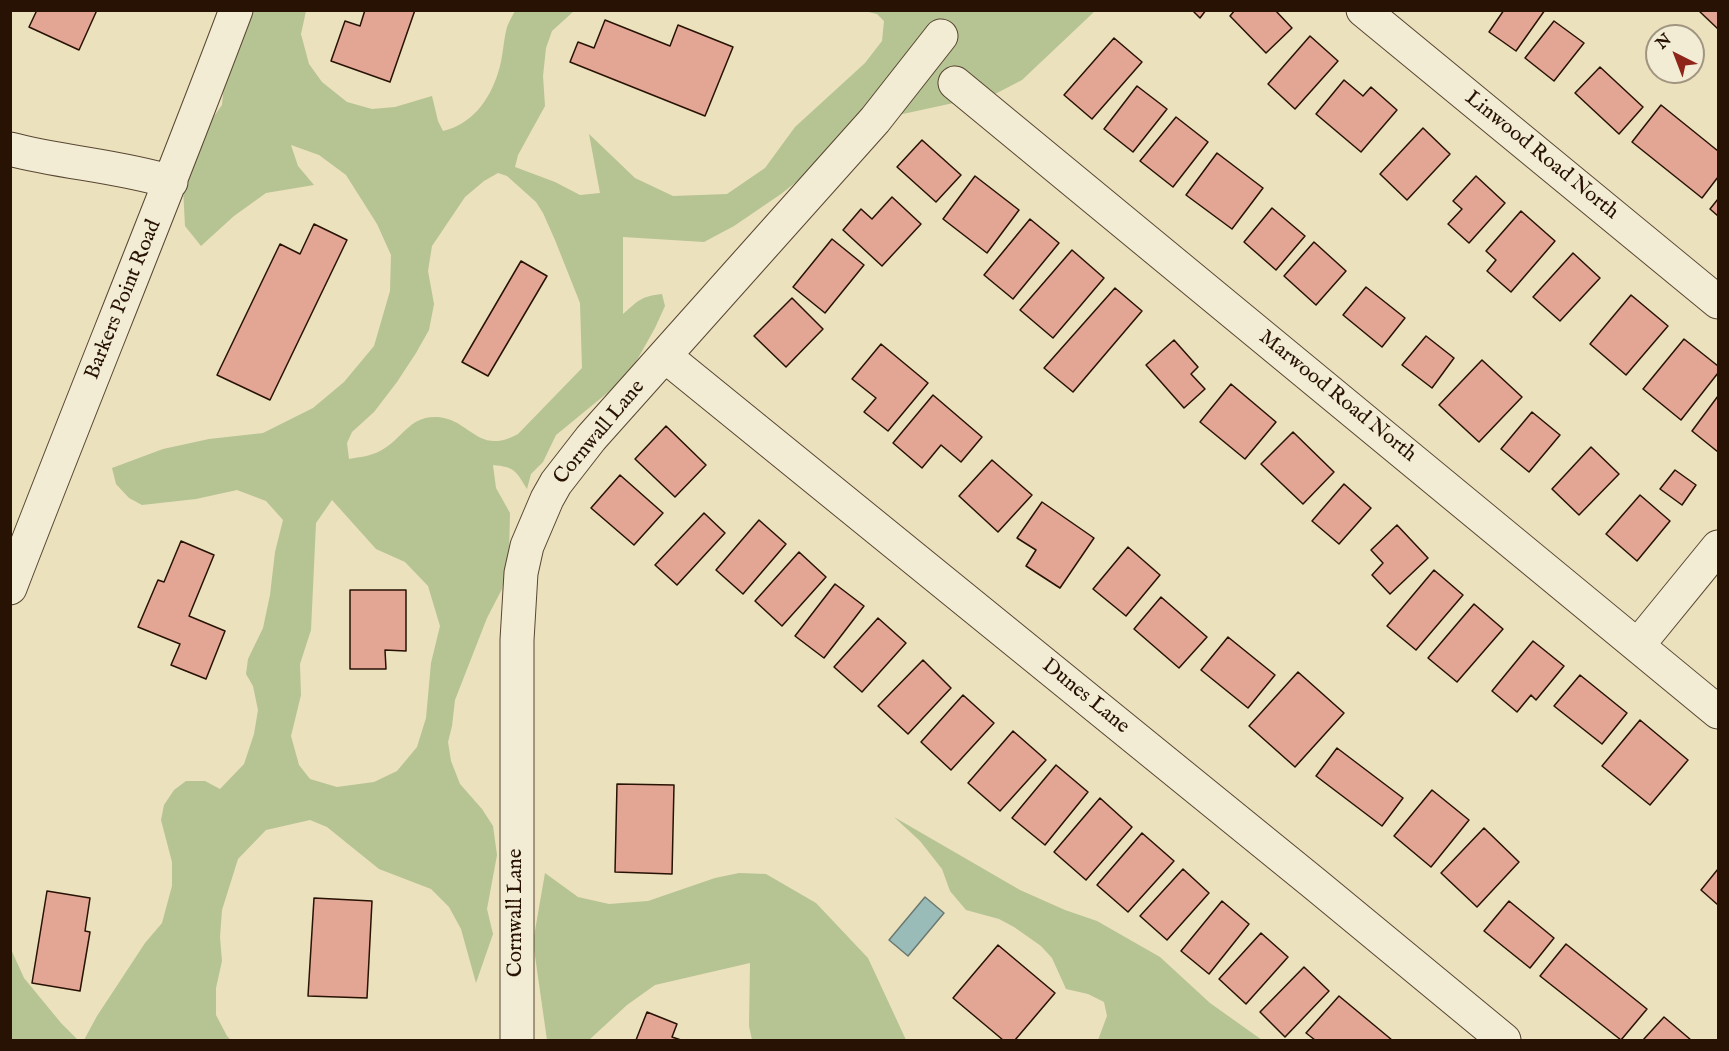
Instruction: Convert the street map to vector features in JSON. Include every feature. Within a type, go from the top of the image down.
[{"type":"street","name":"Barkers Point Road","points":[[10,588],[171,182],[236,10]]},
{"type":"street","name":"Linwood Road North","points":[[1363,10],[1719,302]]},
{"type":"street","name":"Cornwall Lane","points":[[517,1041],[517,640],[521,573],[527,546],[539,517],[556,483],[591,438],[875,120],[941,36]]},
{"type":"street","name":"Marwood Road North","points":[[955,83],[1719,712]]},
{"type":"street","points":[[10,149],[32,155],[139,172],[171,182]]},
{"type":"street","name":"Dunes Lane","points":[[665,356],[1306,876],[1504,1041]]},
{"type":"street","points":[[1638,645],[1719,547]]},
{"type":"green space","points":[[231,11],[306,11],[301,34],[309,64],[322,82],[347,102],[372,109],[395,107],[432,96],[443,131],[471,117],[490,93],[500,68],[507,27],[515,11],[574,11],[552,31],[546,48],[543,76],[545,106],[518,155],[515,167],[555,182],[580,195],[600,193],[589,134],[635,178],[673,196],[727,194],[765,168],[795,127],[865,63],[882,41],[884,21],[877,14],[864,11],[1095,11],[1022,80],[995,94],[875,120],[781,194],[734,226],[704,242],[623,237],[623,314],[640,300],[649,296],[662,294],[665,306],[628,376],[556,435],[543,462],[531,474],[527,489],[514,471],[493,465],[496,488],[510,513],[509,555],[502,589],[487,618],[455,700],[448,742],[451,761],[460,784],[482,809],[493,826],[497,855],[487,909],[493,934],[476,983],[461,929],[449,907],[431,889],[379,869],[327,827],[310,820],[266,830],[238,859],[222,910],[220,937],[222,961],[216,988],[216,1015],[231,1040],[84,1040],[145,943],[162,923],[172,886],[172,862],[161,820],[164,805],[174,790],[186,781],[205,781],[220,789],[244,764],[254,734],[258,710],[253,686],[246,674],[248,659],[263,628],[275,552],[283,520],[266,501],[237,490],[196,499],[142,505],[129,498],[116,484],[112,468],[163,449],[209,439],[263,433],[313,408],[344,382],[374,346],[390,291],[391,255],[377,224],[346,175],[319,155],[291,145],[298,166],[314,185],[266,193],[234,216],[201,246],[185,226],[183,188],[190,149],[222,105]],"holes":[[[498,173],[507,176],[536,202],[555,240],[580,303],[582,368],[518,434],[504,440],[484,439],[449,419],[428,417],[413,424],[380,451],[349,459],[347,443],[352,432],[374,412],[397,382],[429,330],[434,304],[428,271],[432,246],[465,197]],[[332,500],[376,549],[405,562],[428,586],[440,626],[431,663],[426,718],[417,747],[397,771],[374,782],[337,787],[310,779],[299,765],[291,736],[301,695],[300,664],[311,630],[316,523]]]},
{"type":"green space","points":[[894,817],[1020,890],[1097,921],[1160,957],[1210,1003],[1262,1040],[1098,1040],[1107,1016],[1104,1002],[1088,994],[1066,989],[1052,958],[1041,946],[1014,927],[999,919],[966,910],[950,891],[942,869],[920,841]]},
{"type":"green space","points":[[545,873],[578,897],[609,904],[648,901],[715,878],[739,873],[766,874],[816,903],[868,958],[906,1040],[752,1040],[749,1026],[750,963],[655,985],[627,1005],[589,1040],[547,1040],[533,942]]},
{"type":"green space","points":[[10,947],[24,978],[78,1040],[11,1040]]},
{"type":"water","points":[[925,897],[944,913],[908,956],[889,940]]},
{"type":"building","points":[[37,10],[97,10],[79,50],[29,27]]},
{"type":"building","points":[[365,10],[415,10],[390,82],[331,61],[345,21],[360,26]]},
{"type":"building","points":[[1192,10],[1206,10],[1200,18]]},
{"type":"building","points":[[1235,10],[1275,10],[1292,28],[1266,53],[1230,16]]},
{"type":"building","points":[[1504,10],[1545,10],[1516,51],[1489,32]]},
{"type":"building","points":[[1698,10],[1718,10],[1718,29]]},
{"type":"building","points":[[605,20],[670,46],[678,25],[733,47],[705,116],[570,62],[578,42],[594,48]]},
{"type":"building","points":[[1554,21],[1584,43],[1554,81],[1525,58]]},
{"type":"building","points":[[1310,36],[1338,61],[1295,109],[1268,84]]},
{"type":"building","points":[[1114,38],[1142,62],[1092,119],[1064,95]]},
{"type":"building","points":[[1600,67],[1643,107],[1619,134],[1575,93]]},
{"type":"building","points":[[1344,80],[1363,96],[1371,87],[1397,110],[1361,152],[1316,114]]},
{"type":"building","points":[[1137,86],[1167,109],[1133,152],[1104,129]]},
{"type":"building","points":[[1661,105],[1718,151],[1718,177],[1702,198],[1632,142]]},
{"type":"building","points":[[1176,117],[1208,142],[1173,187],[1140,161]]},
{"type":"building","points":[[1423,128],[1450,154],[1407,200],[1380,174]]},
{"type":"building","points":[[922,140],[961,175],[936,202],[897,167]]},
{"type":"building","points":[[1217,153],[1263,188],[1232,229],[1186,195]]},
{"type":"building","points":[[975,176],[1019,210],[987,253],[943,219]]},
{"type":"building","points":[[1476,176],[1505,203],[1469,243],[1448,224],[1462,209],[1453,201]]},
{"type":"building","points":[[892,197],[921,224],[882,266],[843,230],[861,209],[872,219]]},
{"type":"building","points":[[1718,199],[1718,216],[1710,209]]},
{"type":"building","points":[[1272,208],[1305,236],[1276,270],[1244,242]]},
{"type":"building","points":[[1521,211],[1555,241],[1511,292],[1487,271],[1496,260],[1486,251]]},
{"type":"building","points":[[1030,219],[1059,243],[1013,299],[984,275]]},
{"type":"building","points":[[314,224],[347,240],[270,400],[217,375],[280,244],[300,254]]},
{"type":"building","points":[[832,239],[864,265],[825,313],[793,287]]},
{"type":"building","points":[[1314,242],[1346,271],[1316,305],[1284,276]]},
{"type":"building","points":[[1072,250],[1104,278],[1053,338],[1020,310]]},
{"type":"building","points":[[1573,253],[1600,278],[1560,321],[1533,297]]},
{"type":"building","points":[[521,261],[547,276],[488,376],[462,362]]},
{"type":"building","points":[[1366,287],[1405,318],[1382,347],[1343,315]]},
{"type":"building","points":[[1115,288],[1142,311],[1073,392],[1044,368]]},
{"type":"building","points":[[1631,295],[1668,326],[1626,375],[1590,344]]},
{"type":"building","points":[[792,298],[823,329],[786,367],[754,336]]},
{"type":"building","points":[[1426,336],[1454,358],[1432,388],[1402,365]]},
{"type":"building","points":[[1684,339],[1718,366],[1718,373],[1681,420],[1643,389]]},
{"type":"building","points":[[1174,340],[1198,367],[1191,374],[1205,389],[1184,408],[1146,365]]},
{"type":"building","points":[[881,344],[928,383],[888,431],[864,412],[876,398],[852,379]]},
{"type":"building","points":[[1482,360],[1522,397],[1479,442],[1439,405]]},
{"type":"building","points":[[1231,384],[1276,422],[1245,459],[1200,422]]},
{"type":"building","points":[[933,395],[982,437],[961,462],[941,445],[922,468],[893,443]]},
{"type":"building","points":[[1718,396],[1718,452],[1692,431]]},
{"type":"building","points":[[1532,412],[1560,435],[1529,472],[1501,449]]},
{"type":"building","points":[[666,426],[706,465],[675,497],[635,459]]},
{"type":"building","points":[[1293,432],[1334,472],[1303,504],[1261,464]]},
{"type":"building","points":[[1591,447],[1619,474],[1579,515],[1552,489]]},
{"type":"building","points":[[992,460],[1032,495],[998,532],[959,496]]},
{"type":"building","points":[[1675,470],[1696,485],[1682,505],[1660,489]]},
{"type":"building","points":[[620,475],[663,513],[634,545],[591,508]]},
{"type":"building","points":[[1344,484],[1371,508],[1339,544],[1312,521]]},
{"type":"building","points":[[1640,495],[1670,521],[1637,561],[1606,534]]},
{"type":"building","points":[[1042,502],[1094,538],[1060,588],[1026,566],[1036,550],[1017,538]]},
{"type":"building","points":[[704,513],[725,533],[677,585],[655,565]]},
{"type":"building","points":[[759,520],[786,544],[743,594],[716,570]]},
{"type":"building","points":[[1397,525],[1428,558],[1390,594],[1372,575],[1383,563],[1371,550]]},
{"type":"building","points":[[181,541],[214,555],[189,616],[225,631],[206,679],[171,665],[180,644],[138,627],[158,580],[164,582]]},
{"type":"building","points":[[1128,547],[1160,575],[1126,616],[1093,589]]},
{"type":"building","points":[[799,552],[826,577],[782,626],[755,601]]},
{"type":"building","points":[[1434,570],[1463,595],[1416,650],[1387,626]]},
{"type":"building","points":[[835,584],[864,606],[824,658],[795,636]]},
{"type":"building","points":[[350,590],[406,590],[406,651],[385,650],[386,669],[350,669]]},
{"type":"building","points":[[1161,597],[1207,637],[1179,668],[1134,629]]},
{"type":"building","points":[[1474,604],[1503,629],[1457,682],[1428,658]]},
{"type":"building","points":[[878,618],[906,643],[862,692],[834,667]]},
{"type":"building","points":[[1228,637],[1275,675],[1248,708],[1201,670]]},
{"type":"building","points":[[1533,641],[1564,666],[1536,700],[1531,695],[1517,712],[1492,691]]},
{"type":"building","points":[[923,660],[951,688],[908,734],[878,706]]},
{"type":"building","points":[[1298,672],[1344,713],[1295,767],[1249,726]]},
{"type":"building","points":[[1580,675],[1627,713],[1602,744],[1554,706]]},
{"type":"building","points":[[963,695],[994,723],[951,770],[921,742]]},
{"type":"building","points":[[1640,720],[1688,760],[1650,805],[1602,766]]},
{"type":"building","points":[[1013,731],[1046,760],[1000,811],[968,783]]},
{"type":"building","points":[[1337,748],[1403,798],[1382,826],[1316,776]]},
{"type":"building","points":[[1056,765],[1088,792],[1045,845],[1012,818]]},
{"type":"building","points":[[617,784],[674,785],[672,874],[615,872]]},
{"type":"building","points":[[1432,790],[1469,820],[1431,867],[1394,836]]},
{"type":"building","points":[[1100,798],[1132,827],[1086,880],[1054,852]]},
{"type":"building","points":[[1484,828],[1519,862],[1477,907],[1441,873]]},
{"type":"building","points":[[1142,833],[1174,861],[1128,912],[1097,885]]},
{"type":"building","points":[[1183,869],[1209,893],[1167,940],[1140,916]]},
{"type":"building","points":[[1718,869],[1718,905],[1701,890]]},
{"type":"building","points":[[47,891],[90,898],[85,931],[90,932],[80,991],[32,983]]},
{"type":"building","points":[[314,898],[372,901],[367,998],[308,996]]},
{"type":"building","points":[[1222,901],[1249,924],[1209,974],[1181,951]]},
{"type":"building","points":[[1509,901],[1554,938],[1530,968],[1484,931]]},
{"type":"building","points":[[1261,933],[1288,957],[1246,1004],[1219,979]]},
{"type":"building","points":[[1566,944],[1647,1009],[1621,1040],[1540,976]]},
{"type":"building","points":[[998,945],[1055,993],[1015,1040],[1003,1040],[953,998]]},
{"type":"building","points":[[1304,967],[1329,991],[1285,1037],[1260,1012]]},
{"type":"building","points":[[1339,996],[1392,1040],[1315,1040],[1306,1033]]},
{"type":"building","points":[[647,1012],[677,1024],[672,1037],[681,1040],[636,1040]]},
{"type":"building","points":[[1664,1017],[1691,1040],[1643,1040]]}]
